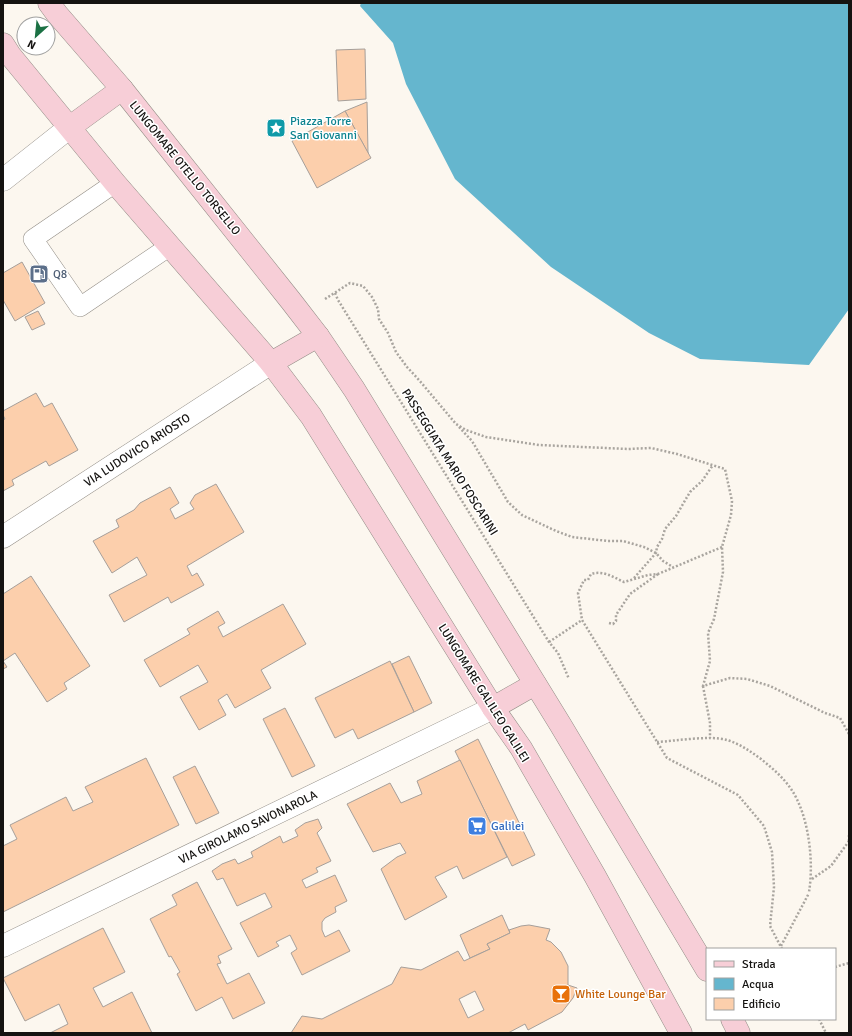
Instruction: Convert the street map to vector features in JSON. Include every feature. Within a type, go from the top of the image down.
[{"type":"main road","name":"LUNGOMARE OTELLO TORSELLO","points":[[49,3],[122,89],[318,336]]},
{"type":"main road","points":[[3,44],[10,55],[115,183],[270,363],[318,336],[354,389],[535,684],[706,968]]},
{"type":"main road","points":[[70,127],[122,89]]},
{"type":"main road","name":"LUNGOMARE GALILEO GALILEI","points":[[270,363],[310,416],[493,708],[521,748],[595,876],[681,1033]]},
{"type":"main road","points":[[493,708],[535,684]]},
{"type":"main road","points":[[732,1020],[739,1033]]},
{"type":"street","points":[[3,180],[70,127]]},
{"type":"street","name":"VIA LUDOVICO ARIOSTO","points":[[3,537],[270,363]]},
{"type":"street","name":"VIA GIROLAMO SAVONAROLA","points":[[3,946],[493,708]]},
{"type":"lane","points":[[115,183],[33,239],[80,307],[170,246]]},
{"type":"path","points":[[302,315],[350,282],[363,286],[372,297],[378,308],[379,319],[396,352],[406,367],[472,442],[508,502],[522,515],[556,532],[572,537],[608,541],[623,540],[644,547],[656,553],[663,561],[674,567]]},
{"type":"path","name":"PASSEGGIATA MARIO FOSCARINI","points":[[335,293],[549,642],[558,653],[569,679]]},
{"type":"path","points":[[456,424],[466,430],[486,437],[539,445],[628,449],[651,448],[677,454],[725,469],[732,501],[731,515],[722,547],[723,572],[714,620],[708,634],[710,661],[702,686],[710,723],[710,738]]},
{"type":"path","points":[[634,579],[656,553],[665,528],[676,516],[690,492],[702,481],[713,465]]},
{"type":"path","points":[[609,623],[612,624],[616,621],[616,615],[630,594],[658,574],[722,547]]},
{"type":"path","points":[[658,574],[648,575],[624,582],[610,575],[598,572],[591,574],[588,580],[584,580],[578,592],[582,620],[667,758],[738,795],[764,826],[772,852],[774,887],[770,926],[782,948]]},
{"type":"path","points":[[549,642],[582,620]]},
{"type":"path","points":[[702,686],[730,678],[747,679],[770,686],[825,713],[840,718],[849,734]]},
{"type":"path","points":[[657,742],[710,738],[726,740],[745,747],[774,769],[792,790],[802,814],[809,840],[812,879],[809,893],[782,948]]},
{"type":"path","points":[[812,879],[831,866],[849,841],[849,835]]},
{"type":"path","points":[[836,967],[849,963]]},
{"type":"path","points":[[819,1020],[826,1033]]},
{"type":"water","points":[[361,3],[849,3],[849,309],[809,365],[700,359],[649,333],[551,267],[455,179],[406,84],[393,43],[360,6]]},
{"type":"building","points":[[365,49],[366,99],[338,101],[336,50]]},
{"type":"building","points":[[367,102],[368,153],[345,111]]},
{"type":"building","points":[[345,111],[371,158],[317,188],[292,141]]},
{"type":"building","points":[[22,262],[45,303],[15,321],[3,300],[3,273]]},
{"type":"building","points":[[38,311],[45,324],[32,330],[25,317]]},
{"type":"building","points":[[36,393],[44,407],[52,403],[78,450],[49,466],[46,461],[12,480],[14,485],[3,491],[3,420],[5,419],[3,411]]},
{"type":"building","points":[[216,484],[244,532],[187,566],[192,576],[197,573],[204,585],[171,603],[168,597],[124,622],[109,595],[147,575],[137,557],[112,573],[93,541],[119,527],[116,520],[134,510],[140,503],[170,487],[179,503],[170,509],[175,519],[194,509],[190,503],[195,495]]},
{"type":"building","points":[[31,576],[90,666],[64,683],[67,689],[47,702],[15,653],[3,661],[3,594]]},
{"type":"building","points":[[283,604],[306,644],[261,670],[271,688],[235,708],[227,694],[218,700],[226,715],[199,730],[180,697],[208,682],[198,665],[160,687],[144,660],[190,634],[187,629],[218,611],[225,623],[218,627],[223,637]]},
{"type":"building","points":[[409,656],[432,703],[414,712],[392,664]]},
{"type":"building","points":[[3,661],[7,667],[3,669]]},
{"type":"building","points":[[390,661],[414,712],[358,739],[353,729],[335,738],[315,698]]},
{"type":"building","points":[[285,708],[315,766],[292,777],[263,719]]},
{"type":"building","points":[[478,739],[535,855],[512,866],[455,751]]},
{"type":"building","points":[[146,758],[179,825],[3,912],[3,846],[17,839],[10,825],[66,797],[73,811],[93,802],[85,787]]},
{"type":"building","points":[[460,760],[507,857],[463,879],[457,866],[435,877],[447,897],[405,920],[381,869],[397,857],[406,853],[400,843],[373,852],[347,804],[390,783],[401,803],[422,794],[417,781]]},
{"type":"building","points":[[195,766],[219,813],[196,824],[173,777]]},
{"type":"building","points":[[318,819],[322,828],[317,833],[331,861],[316,868],[318,872],[302,880],[306,888],[335,875],[347,901],[335,907],[336,912],[325,918],[322,922],[322,930],[325,937],[339,930],[350,951],[302,975],[291,953],[297,949],[290,935],[276,942],[279,946],[258,957],[240,923],[272,907],[265,893],[237,906],[223,878],[217,880],[212,871],[222,864],[235,859],[238,864],[253,857],[251,852],[280,836],[283,843],[298,836],[295,830],[305,823]]},
{"type":"building","points":[[197,882],[232,949],[218,956],[221,963],[217,964],[227,984],[249,973],[265,1003],[233,1019],[222,997],[196,1011],[177,974],[180,972],[171,956],[169,957],[150,919],[177,905],[172,895]]},
{"type":"building","points":[[502,915],[510,933],[487,944],[490,949],[470,958],[460,935]]},
{"type":"building","points":[[529,925],[550,929],[546,940],[551,942],[561,952],[568,966],[568,985],[577,988],[573,998],[562,1012],[528,1030],[525,1024],[508,1033],[291,1033],[302,1016],[322,1019],[392,984],[401,967],[421,970],[458,951],[464,961],[490,949],[487,944],[510,933],[509,930]],"holes":[[[475,991],[484,1010],[468,1018],[459,999]]]},
{"type":"building","points":[[103,928],[125,972],[93,988],[103,1007],[132,992],[152,1033],[50,1033],[68,1024],[59,1004],[25,1021],[3,978]]},
{"type":"place","name":"Piazza Torre San Giovanni","points":[[276,128]]},
{"type":"place","name":"Q8","points":[[39,274]]},
{"type":"place","name":"Galilei","points":[[477,826]]},
{"type":"place","name":"White Lounge Bar","points":[[561,994]]}]
